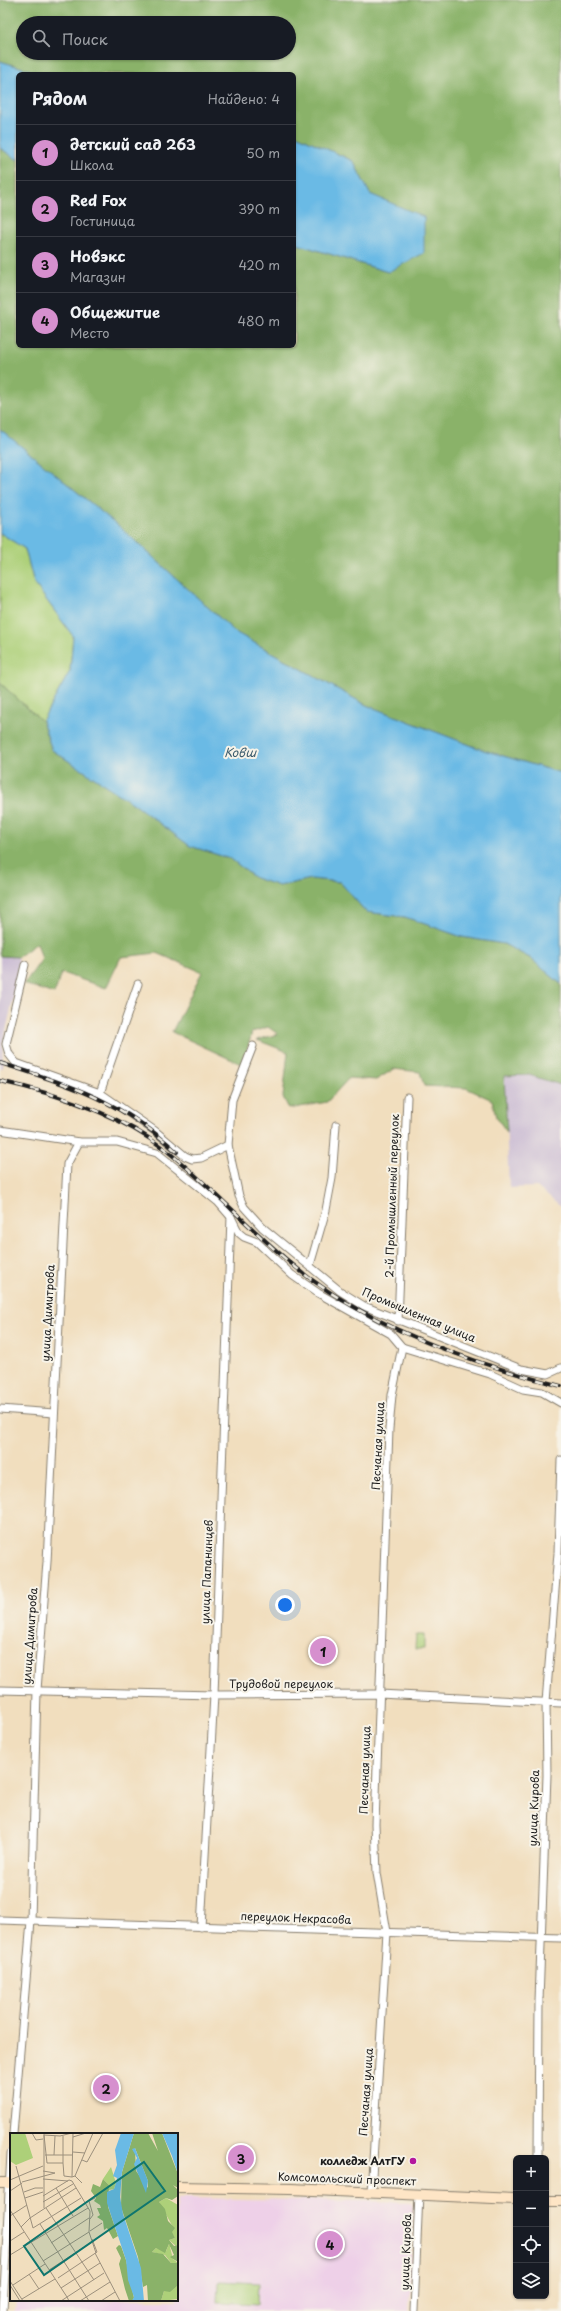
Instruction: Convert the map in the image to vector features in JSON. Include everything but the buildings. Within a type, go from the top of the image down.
[{"type":"main road","name":"Комсомольский проспект","points":[[178,2187],[419,2194],[513,2199]]},
{"type":"main road","points":[[549,2201],[561,2201]]},
{"type":"street","points":[[25,965],[6,1044],[9,1054],[16,1063],[100,1093],[155,1131],[185,1156],[192,1159],[201,1158],[228,1144]]},
{"type":"street","points":[[100,1093],[138,984]]},
{"type":"street","name":"Промышленная улица","points":[[253,1046],[232,1100],[228,1144],[239,1196],[244,1207],[262,1228],[286,1249],[310,1265],[340,1291],[364,1306],[434,1335],[457,1342],[493,1360],[521,1369],[548,1374],[561,1368]]},
{"type":"street","name":"2-й Промышленный переулок","points":[[398,1321],[407,1097]]},
{"type":"street","points":[[310,1265],[326,1210],[332,1178],[336,1125]]},
{"type":"street","points":[[0,1130],[79,1142],[116,1142],[157,1153],[194,1181],[231,1217],[238,1233],[257,1242],[292,1275],[354,1315],[391,1334],[402,1347],[490,1374],[524,1389],[542,1392],[561,1403]]},
{"type":"street","name":"улица Димитрова","points":[[13,2133],[31,1922],[37,1690],[47,1562],[67,1164],[79,1142]]},
{"type":"street","name":"улица Папанинцев","points":[[201,1927],[214,1695],[231,1217]]},
{"type":"street","name":"Песчаная улица","points":[[371,2193],[386,1932],[377,1873],[375,1831],[379,1694],[389,1429],[392,1395],[402,1347]]},
{"type":"street","points":[[0,1409],[54,1413]]},
{"type":"street","name":"улица Кирова","points":[[538,2155],[539,2001],[542,1937],[546,1702],[558,1552],[561,1460]]},
{"type":"street","name":"Трудовой переулок","points":[[0,1690],[214,1695],[379,1694],[561,1703]]},
{"type":"street","name":"переулок Некрасова","points":[[0,1920],[561,1938]]},
{"type":"street","points":[[3,2311],[6,2183],[10,2159]]},
{"type":"street","name":"улица Кирова","points":[[414,2311],[419,2194]]},
{"type":"shaded area","points":[[0,956],[18,957],[20,969],[3,1044],[2,1068],[0,1068]]},
{"type":"shaded area","points":[[529,1075],[561,1085],[561,1207],[537,1187],[509,1188],[504,1076]]},
{"type":"shaded area","points":[[178,2198],[413,2202],[409,2311],[15,2311],[16,2301],[178,2301]]},
{"type":"green space","points":[[0,0],[561,0],[561,773],[483,750],[366,705],[235,632],[120,527],[0,429],[0,148],[16,159],[16,348],[296,348],[296,244],[388,272],[424,218],[370,194],[353,161],[296,135],[296,72],[36,72],[0,61]]},
{"type":"green space","points":[[0,533],[25,549],[34,583],[73,636],[70,671],[42,721],[0,683]]},
{"type":"green space","points":[[0,683],[42,721],[52,750],[134,804],[190,846],[231,859],[255,878],[279,886],[311,879],[340,882],[366,912],[405,917],[462,937],[504,944],[530,958],[561,984],[561,1085],[529,1075],[504,1076],[507,1132],[496,1117],[492,1100],[466,1088],[424,1086],[420,1072],[394,1069],[376,1080],[349,1078],[327,1102],[289,1109],[283,1097],[288,1052],[257,1040],[278,1034],[268,1027],[252,1032],[243,1065],[172,1032],[202,972],[157,953],[121,957],[106,988],[62,973],[54,994],[24,984],[42,959],[37,943],[18,957],[0,956]]},
{"type":"green space","points":[[416,1635],[424,1635],[424,1649],[415,1649]]},
{"type":"green space","points":[[219,2281],[259,2283],[258,2304],[218,2302]]},
{"type":"water","points":[[0,61],[36,72],[16,72],[16,159],[0,148]]},
{"type":"water","points":[[296,135],[353,161],[370,194],[424,217],[424,253],[388,272],[296,244]]},
{"type":"water","name":"Ковш","points":[[0,429],[120,527],[235,632],[366,705],[483,750],[561,773],[561,984],[530,958],[504,944],[462,937],[405,917],[366,912],[340,882],[311,879],[279,886],[255,878],[231,859],[190,846],[134,804],[52,750],[42,721],[70,671],[73,636],[34,583],[25,549],[0,533]]},
{"type":"railway","points":[[0,1063],[72,1087],[115,1107],[157,1135],[177,1152]]},
{"type":"railway","points":[[0,1081],[44,1092],[88,1107],[129,1126],[149,1138],[185,1166],[272,1247],[308,1277],[366,1314],[429,1344],[495,1367],[561,1386]]},
{"type":"place","name":"детский сад 263","points":[[323,1651]]},
{"type":"place","name":"Red Fox","points":[[106,2088]]},
{"type":"place","name":"Новэкс","points":[[241,2158]]},
{"type":"place","name":"колледж АлтГУ","points":[[413,2161]]},
{"type":"place","name":"Общежитие","points":[[330,2244]]}]
